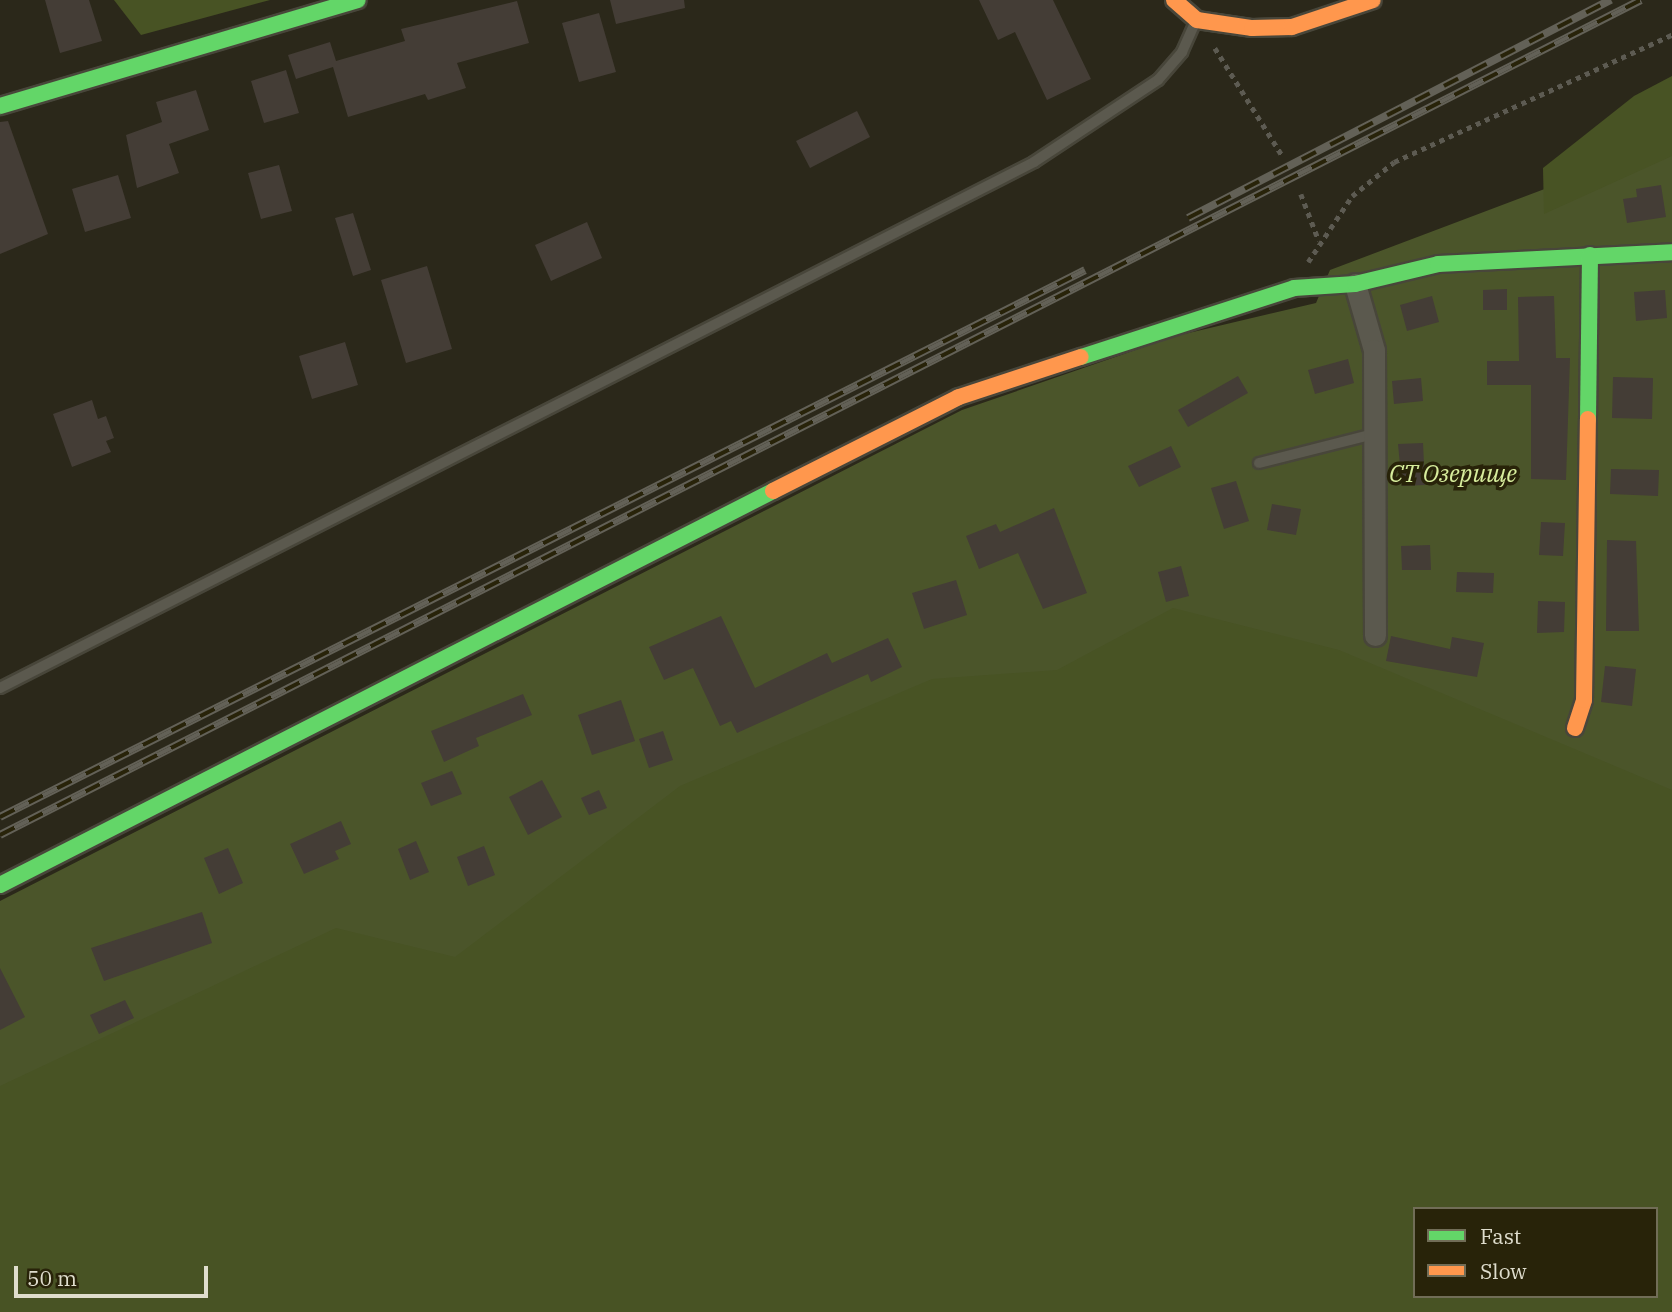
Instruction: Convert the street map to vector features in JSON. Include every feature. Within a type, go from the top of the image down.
[{"type":"street","points":[[0,106],[359,0]]},
{"type":"street","points":[[1174,0],[1197,19],[1293,27],[1373,0]]},
{"type":"street","points":[[0,884],[959,397],[1294,288],[1355,284],[1438,264],[1672,251]]},
{"type":"street","points":[[1575,728],[1584,700],[1590,255]]},
{"type":"street","points":[[1355,284],[1371,326],[1375,635]]},
{"type":"lane","points":[[0,688],[1034,162],[1158,80],[1182,52],[1197,19]]},
{"type":"lane","points":[[1259,463],[1374,434]]},
{"type":"path","points":[[1197,19],[1283,157]]},
{"type":"path","points":[[1294,288],[1319,242],[1352,196],[1394,162],[1672,35]]},
{"type":"path","points":[[1301,194],[1319,242]]},
{"type":"green space","points":[[114,0],[270,0],[141,35]]},
{"type":"green space","points":[[1672,76],[1672,156],[1544,214],[1543,168],[1634,96]]},
{"type":"green space","name":"СТ Озерище","points":[[1672,141],[1672,806],[459,972],[0,1102],[0,901],[962,410],[1176,336],[1316,303],[1330,270]]},
{"type":"green space","points":[[1173,608],[1339,650],[1672,790],[1672,1312],[0,1312],[0,1086],[336,928],[455,957],[680,786],[932,679],[1057,670]]},
{"type":"building","points":[[45,0],[89,0],[102,41],[60,53]]},
{"type":"building","points":[[610,0],[684,0],[685,8],[616,24]]},
{"type":"building","points":[[979,0],[1053,0],[1091,79],[1047,100],[1015,32],[998,40]]},
{"type":"building","points":[[517,1],[529,43],[457,63],[466,88],[428,100],[425,94],[348,117],[333,67],[296,79],[288,55],[330,42],[336,61],[405,41],[401,29]]},
{"type":"building","points":[[599,13],[616,72],[579,82],[562,23]]},
{"type":"building","points":[[286,70],[299,113],[264,123],[251,81]]},
{"type":"building","points":[[196,90],[209,130],[169,144],[179,173],[137,188],[126,135],[162,122],[156,102]]},
{"type":"building","points":[[857,111],[870,137],[810,168],[796,141]]},
{"type":"building","points":[[8,121],[48,234],[0,254],[0,122]]},
{"type":"building","points":[[279,165],[292,211],[261,219],[248,173]]},
{"type":"building","points":[[118,175],[131,218],[85,232],[72,189]]},
{"type":"building","points":[[1661,185],[1666,217],[1627,223],[1623,199],[1637,197],[1636,189]]},
{"type":"building","points":[[353,213],[371,270],[353,276],[335,218]]},
{"type":"building","points":[[587,222],[602,258],[551,281],[535,245]]},
{"type":"building","points":[[427,266],[452,349],[406,363],[381,280]]},
{"type":"building","points":[[1507,289],[1507,310],[1483,310],[1483,290]]},
{"type":"building","points":[[1665,290],[1667,318],[1636,321],[1634,292]]},
{"type":"building","points":[[1432,296],[1439,322],[1407,331],[1400,305]]},
{"type":"building","points":[[1554,296],[1556,358],[1570,358],[1566,480],[1531,479],[1531,385],[1487,385],[1487,361],[1519,361],[1518,297]]},
{"type":"building","points":[[345,342],[358,385],[312,399],[299,356]]},
{"type":"building","points":[[1348,359],[1354,383],[1315,394],[1308,370]]},
{"type":"building","points":[[1238,376],[1248,393],[1188,427],[1178,410]]},
{"type":"building","points":[[1613,377],[1653,378],[1652,419],[1612,418]]},
{"type":"building","points":[[1421,378],[1423,401],[1394,404],[1392,381]]},
{"type":"building","points":[[92,400],[98,419],[106,416],[114,438],[106,441],[111,452],[72,467],[53,414]]},
{"type":"building","points":[[1423,443],[1425,485],[1402,486],[1398,444]]},
{"type":"building","points":[[1171,446],[1181,467],[1139,487],[1128,466]]},
{"type":"building","points":[[1611,469],[1659,470],[1658,496],[1610,494]]},
{"type":"building","points":[[1236,481],[1249,521],[1224,529],[1211,488]]},
{"type":"building","points":[[1272,504],[1301,509],[1296,535],[1267,530]]},
{"type":"building","points":[[1054,508],[1087,593],[1043,609],[1018,553],[979,569],[966,536],[996,524],[1000,532]]},
{"type":"building","points":[[1541,522],[1565,523],[1563,556],[1539,555]]},
{"type":"building","points":[[1607,540],[1636,541],[1639,631],[1606,631]]},
{"type":"building","points":[[1430,545],[1431,570],[1402,570],[1401,546]]},
{"type":"building","points":[[1181,566],[1189,596],[1166,602],[1158,572]]},
{"type":"building","points":[[1457,572],[1494,573],[1493,593],[1456,592]]},
{"type":"building","points":[[956,580],[967,615],[924,629],[912,593]]},
{"type":"building","points":[[1538,601],[1565,602],[1564,632],[1537,633]]},
{"type":"building","points":[[721,616],[755,688],[827,653],[832,663],[888,638],[902,667],[871,682],[868,674],[737,733],[731,721],[720,726],[693,668],[664,680],[649,647]]},
{"type":"building","points":[[1391,636],[1450,649],[1452,637],[1484,643],[1477,677],[1386,661]]},
{"type":"building","points":[[1605,666],[1636,669],[1632,706],[1601,702]]},
{"type":"building","points":[[523,694],[532,715],[476,738],[479,746],[444,762],[431,731]]},
{"type":"building","points":[[621,700],[635,741],[592,755],[578,715]]},
{"type":"building","points":[[663,731],[673,760],[649,768],[639,739]]},
{"type":"building","points":[[452,771],[462,794],[431,806],[421,783]]},
{"type":"building","points":[[542,780],[562,817],[528,835],[509,797]]},
{"type":"building","points":[[599,790],[607,808],[589,815],[581,798]]},
{"type":"building","points":[[341,821],[351,844],[335,851],[339,859],[304,874],[290,844]]},
{"type":"building","points":[[416,841],[429,872],[410,880],[398,849]]},
{"type":"building","points":[[484,846],[495,875],[468,886],[457,857]]},
{"type":"building","points":[[228,848],[243,883],[219,894],[204,858]]},
{"type":"building","points":[[202,912],[212,943],[104,981],[91,948]]},
{"type":"building","points":[[0,968],[25,1017],[0,1030]]},
{"type":"building","points":[[125,1000],[134,1018],[99,1034],[90,1015]]},
{"type":"railway","points":[[1188,218],[1611,0]]},
{"type":"railway","points":[[0,835],[1641,0]]},
{"type":"railway","points":[[0,817],[1085,270]]},
{"type":"traffic: fast","points":[[0,106],[358,0]]},
{"type":"traffic: fast","points":[[1081,357],[1294,288],[1355,284],[1438,264],[1672,252]]},
{"type":"traffic: fast","points":[[1588,419],[1590,255]]},
{"type":"traffic: fast","points":[[0,885],[773,491]]},
{"type":"traffic: slow","points":[[1174,0],[1197,20],[1252,28],[1292,27],[1373,0]]},
{"type":"traffic: slow","points":[[773,491],[959,397],[1081,357]]},
{"type":"traffic: slow","points":[[1575,728],[1584,700],[1588,419]]}]
